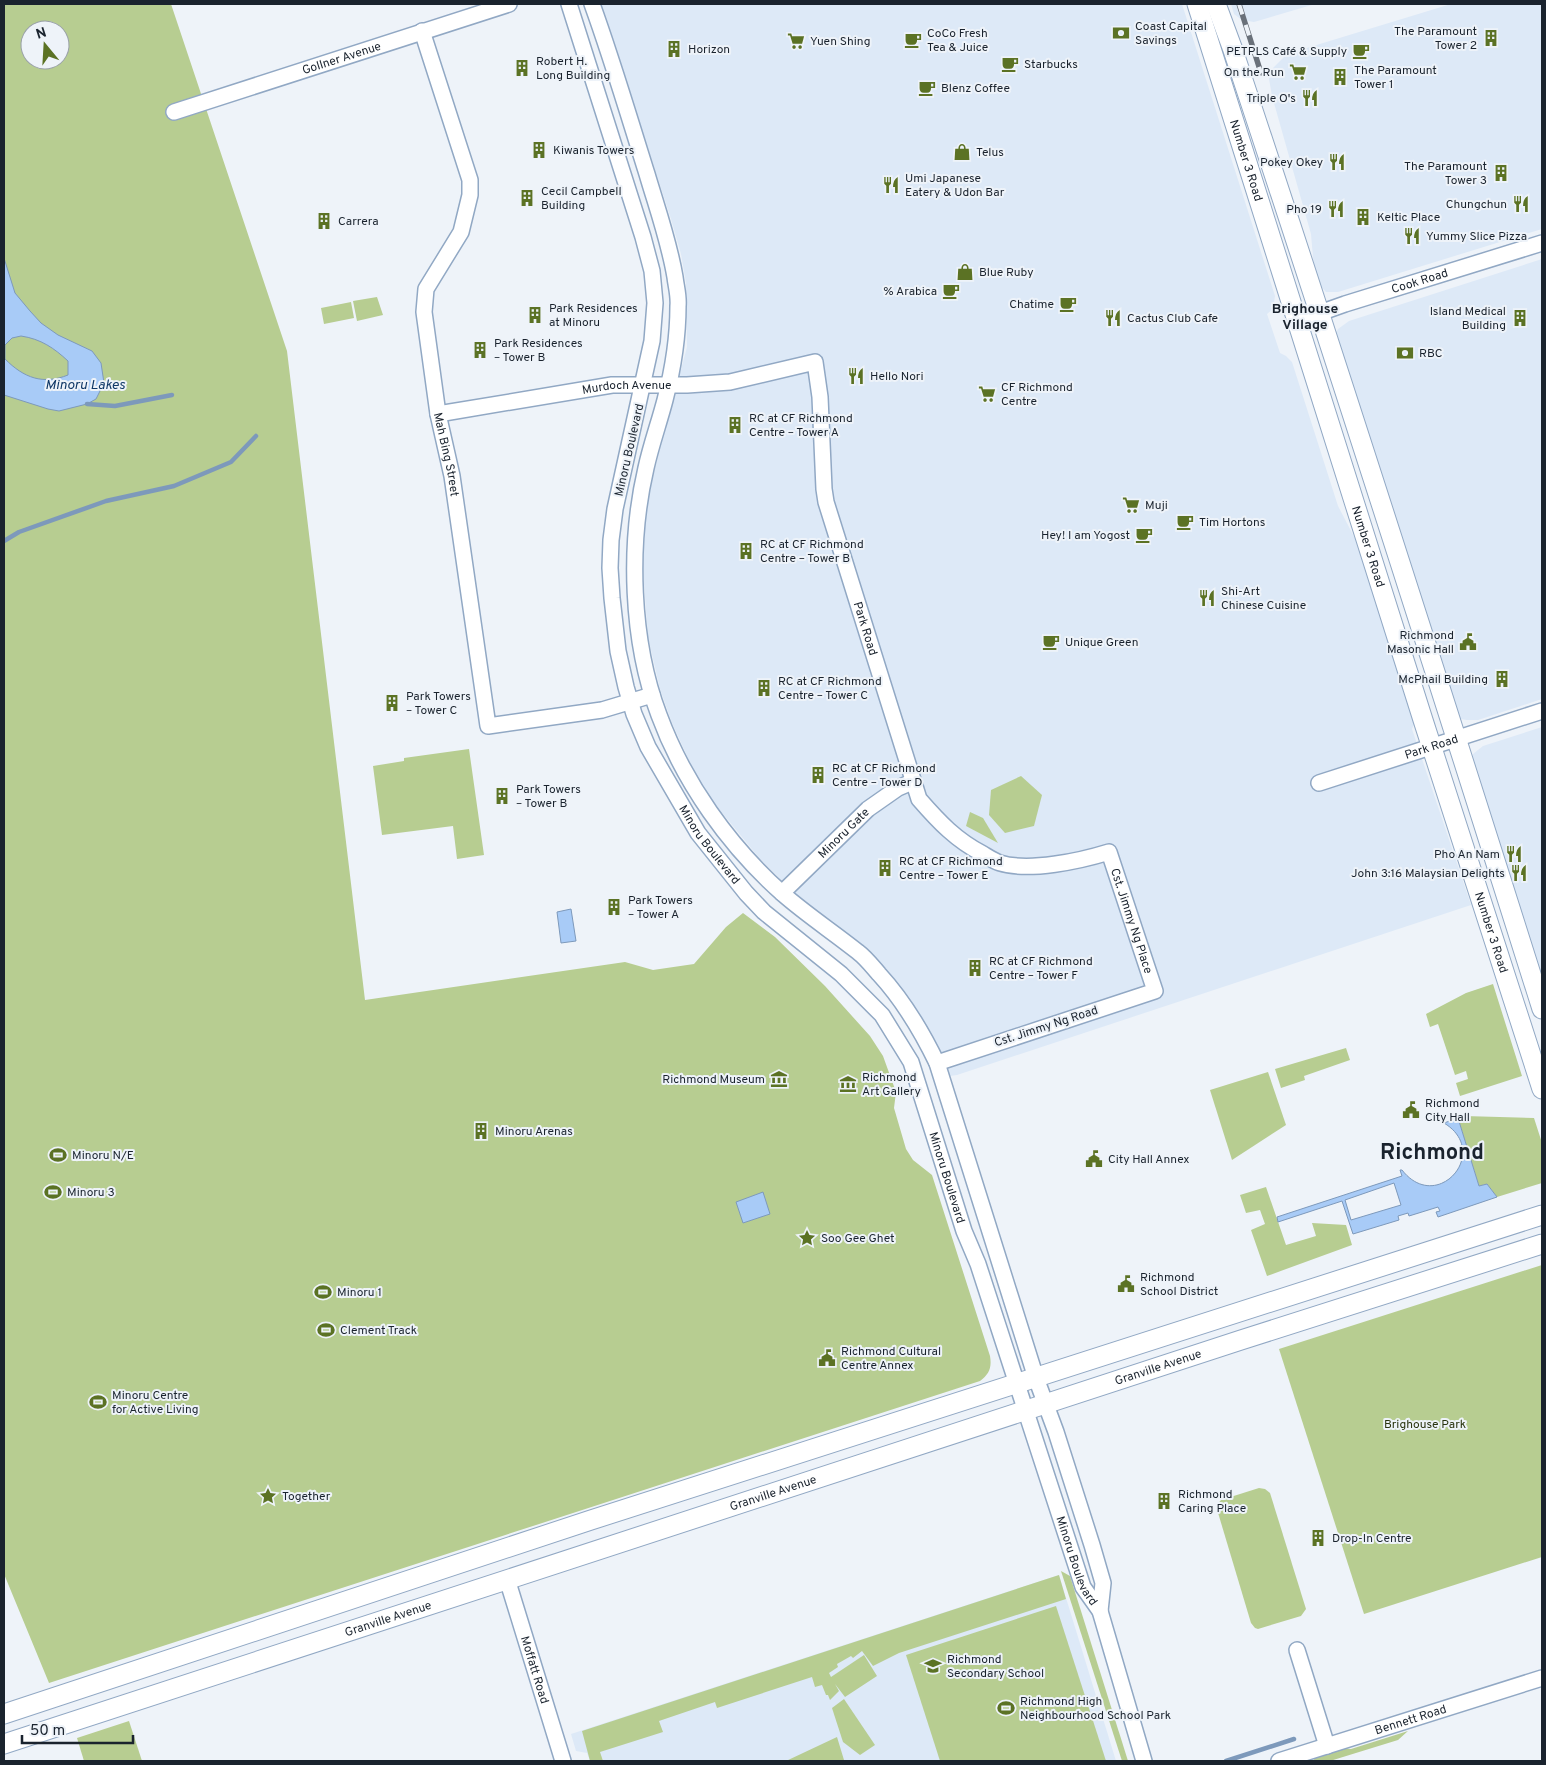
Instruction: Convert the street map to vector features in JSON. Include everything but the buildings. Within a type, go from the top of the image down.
[{"type":"main road","name":"Number 3 Road","points":[[1197,4],[1431,747],[1542,1089]]},
{"type":"main road","name":"Number 3 Road","points":[[1216,4],[1320,313],[1542,1009]]},
{"type":"main road","points":[[4,1714],[567,1528],[1542,1215]]},
{"type":"main road","name":"Granville Avenue","points":[[4,1744],[1241,1340],[1542,1244]]},
{"type":"street","name":"Gollner Avenue","points":[[174,112],[509,4]]},
{"type":"street","name":"Minoru Boulevard","points":[[569,4],[643,237],[652,271],[655,303],[652,341],[615,510],[611,540],[610,568],[618,651],[630,702],[648,747],[698,834],[764,912],[841,974],[882,1015],[911,1062],[964,1231],[978,1264],[1083,1587],[1100,1611],[1144,1761]]},
{"type":"street","name":"Minoru Boulevard","points":[[592,4],[670,247],[679,302],[677,344],[669,384],[645,469],[635,556],[637,608],[642,650],[652,695],[666,731],[699,795],[738,850],[782,894],[860,954],[886,981],[905,1005],[925,1037],[937,1063],[1103,1583],[1100,1611]]},
{"type":"street","name":"Mah Bing Street","points":[[422,31],[470,180],[470,195],[461,232],[426,289],[424,312],[438,414],[452,476],[488,726],[602,710],[652,695]]},
{"type":"street","name":"Cook Road","points":[[1297,321],[1542,243]]},
{"type":"street","name":"Murdoch Avenue","points":[[438,414],[612,385],[730,382],[815,362]]},
{"type":"street","name":"Park Road","points":[[815,362],[820,397],[823,482],[826,502],[912,782],[919,799],[960,841],[1000,863],[1025,866],[1045,865],[1087,859],[1109,852]]},
{"type":"street","name":"Park Road","points":[[1319,783],[1542,711]]},
{"type":"street","name":"Minoru Gate","points":[[782,894],[868,809],[898,788],[912,782]]},
{"type":"street","name":"Cst. Jimmy Ng Place","points":[[1109,852],[1155,991]]},
{"type":"street","name":"Cst. Jimmy Ng Road","points":[[937,1063],[1155,991]]},
{"type":"street","name":"Moffatt Road","points":[[507,1579],[563,1761]]},
{"type":"street","points":[[1297,1650],[1327,1746]]},
{"type":"street","name":"Bennett Road","points":[[1279,1761],[1542,1678]]},
{"type":"shaded area","name":"CF Richmond Centre","points":[[601,4],[1182,4],[1275,296],[1273,309],[1267,314],[1280,353],[1292,362],[1338,506],[1361,550],[1415,721],[1412,729],[1471,905],[957,1075],[947,1075],[932,1042],[807,905],[760,859],[719,809],[693,769],[672,723],[660,689],[648,637],[643,570],[645,526],[649,495],[659,452],[687,347],[686,283],[681,254],[671,219]]},
{"type":"shaded area","points":[[1231,4],[1315,4],[1254,22],[1242,20],[1234,14]]},
{"type":"shaded area","points":[[1451,4],[1542,4],[1542,229],[1338,292],[1326,292],[1315,280],[1311,234],[1272,96],[1268,73],[1287,54]]},
{"type":"shaded area","points":[[1542,259],[1542,699],[1478,720],[1461,719],[1456,713],[1335,334],[1338,329],[1349,321]]},
{"type":"shaded area","points":[[1542,727],[1542,988],[1471,760],[1473,754],[1483,746]]},
{"type":"shaded area","name":"Richmond Secondary School","points":[[1059,1575],[1116,1761],[590,1761],[587,1753],[576,1751],[571,1734]]},
{"type":"green space","points":[[4,4],[171,4],[287,351],[365,1000],[625,962],[653,970],[694,964],[726,927],[743,913],[775,937],[825,986],[870,1036],[883,1056],[896,1092],[894,1108],[906,1149],[913,1160],[932,1175],[991,1364],[988,1373],[980,1381],[49,1683],[4,1574]]},
{"type":"green space","points":[[377,297],[383,315],[357,321],[353,301]]},
{"type":"green space","points":[[351,302],[354,318],[324,324],[321,308]]},
{"type":"green space","points":[[469,749],[484,855],[457,859],[453,826],[382,835],[373,766],[404,761],[404,758]]},
{"type":"green space","points":[[1021,776],[1042,795],[1034,826],[1005,833],[989,815],[991,790]]},
{"type":"green space","points":[[970,812],[983,818],[998,843],[966,826]]},
{"type":"green space","points":[[1493,984],[1522,1076],[1460,1096],[1456,1083],[1468,1079],[1466,1071],[1455,1075],[1438,1024],[1430,1027],[1426,1014],[1466,993]]},
{"type":"green space","points":[[1346,1048],[1350,1060],[1304,1076],[1305,1080],[1281,1088],[1275,1069]]},
{"type":"green space","points":[[1268,1072],[1286,1125],[1232,1160],[1210,1090]]},
{"type":"green space","points":[[1464,1116],[1534,1118],[1542,1143],[1542,1183],[1497,1197],[1487,1184],[1479,1186],[1458,1118]]},
{"type":"green space","points":[[1266,1187],[1286,1245],[1316,1236],[1312,1223],[1346,1225],[1352,1245],[1267,1276],[1251,1230],[1265,1224],[1260,1210],[1246,1213],[1240,1195]]},
{"type":"green space","name":"Brighouse Park","points":[[1542,1265],[1542,1557],[1364,1614],[1279,1349]]},
{"type":"green space","points":[[1259,1488],[1265,1489],[1270,1493],[1306,1609],[1301,1616],[1258,1629],[1251,1623],[1216,1506],[1221,1500]]},
{"type":"green space","points":[[1061,1571],[1070,1576],[1128,1761],[1122,1761]]},
{"type":"green space","points":[[1059,1575],[1066,1599],[899,1653],[873,1666],[862,1651],[853,1658],[851,1656],[837,1664],[838,1667],[829,1673],[831,1677],[864,1655],[877,1676],[845,1697],[835,1684],[839,1691],[830,1700],[822,1685],[815,1687],[812,1677],[717,1708],[715,1702],[659,1721],[663,1732],[600,1752],[603,1761],[590,1761],[582,1731]]},
{"type":"green space","name":"Richmond High Neighbourhood School Park","points":[[1056,1606],[1106,1761],[940,1761],[906,1655]]},
{"type":"green space","points":[[844,1699],[875,1745],[860,1755],[843,1742],[832,1708]]},
{"type":"green space","points":[[129,1721],[142,1761],[84,1761],[77,1738]]},
{"type":"green space","points":[[1408,1731],[1398,1740],[1330,1761],[1313,1761],[1318,1754],[1338,1748],[1351,1749]]},
{"type":"green space","points":[[837,1737],[844,1760],[842,1761],[786,1761]]},
{"type":"water","name":"Minoru Lakes","points":[[4,258],[15,293],[41,323],[58,335],[92,351],[101,363],[104,383],[96,399],[87,404],[59,411],[4,395]],"holes":[[[21,336],[35,339],[58,352],[68,361],[68,375],[50,379],[34,378],[12,366],[5,359],[5,345],[12,338]]]},
{"type":"water","points":[[571,909],[576,941],[561,943],[557,912]]},
{"type":"water","points":[[1458,1118],[1479,1186],[1487,1184],[1497,1197],[1438,1217],[1436,1212],[1440,1211],[1438,1207],[1409,1216],[1408,1213],[1398,1216],[1399,1220],[1353,1234],[1342,1201],[1278,1222],[1277,1217],[1402,1176],[1400,1170],[1416,1182],[1430,1186],[1443,1183],[1454,1174],[1461,1162],[1463,1149],[1457,1135],[1444,1123]],"holes":[[[1394,1183],[1401,1205],[1351,1220],[1345,1200]]]},
{"type":"water","points":[[763,1192],[770,1214],[743,1223],[736,1202]]},
{"type":"waterway","points":[[87,404],[115,406],[172,395]]},
{"type":"waterway","points":[[4,541],[19,532],[106,501],[174,486],[231,462],[256,436]]},
{"type":"waterway","points":[[1226,1761],[1294,1739]]},
{"type":"railway","points":[[1239,4],[1261,73]]},
{"type":"place","name":"Coast Capital Savings","points":[[1121,33]]},
{"type":"place","name":"The Paramount Tower 2","points":[[1491,38]]},
{"type":"place","name":"CoCo Fresh Tea & Juice","points":[[913,40]]},
{"type":"place","name":"Yuen Shing","points":[[796,41]]},
{"type":"place","name":"Horizon","points":[[674,49]]},
{"type":"place","name":"PETPLS Café & Supply","points":[[1361,51]]},
{"type":"place","name":"Starbucks","points":[[1010,64]]},
{"type":"place","name":"Robert H. Long Building","points":[[522,68]]},
{"type":"place","name":"On the Run","points":[[1298,72]]},
{"type":"place","name":"The Paramount Tower 1","points":[[1340,77]]},
{"type":"place","name":"Blenz Coffee","points":[[927,88]]},
{"type":"place","name":"Triple O's","points":[[1310,98]]},
{"type":"place","name":"Kiwanis Towers","points":[[539,150]]},
{"type":"place","name":"Telus","points":[[962,152]]},
{"type":"place","name":"Pokey Okey","points":[[1337,162]]},
{"type":"place","name":"The Paramount Tower 3","points":[[1501,173]]},
{"type":"place","name":"Umi Japanese Eatery & Udon Bar","points":[[891,185]]},
{"type":"place","name":"Cecil Campbell Building","points":[[527,198]]},
{"type":"place","name":"Chungchun","points":[[1521,204]]},
{"type":"place","name":"Pho 19","points":[[1336,209]]},
{"type":"place","name":"Keltic Place","points":[[1363,217]]},
{"type":"place","name":"Carrera","points":[[324,221]]},
{"type":"place","name":"Yummy Slice Pizza","points":[[1412,236]]},
{"type":"place","name":"Blue Ruby","points":[[965,272]]},
{"type":"place","name":"% Arabica","points":[[951,291]]},
{"type":"place","name":"Chatime","points":[[1068,304]]},
{"type":"place","name":"Park Residences at Minoru","points":[[535,315]]},
{"type":"place","name":"Cactus Club Cafe","points":[[1113,318]]},
{"type":"place","name":"Island Medical Building","points":[[1520,318]]},
{"type":"place","name":"Park Residences – Tower B","points":[[480,350]]},
{"type":"place","name":"RBC","points":[[1405,353]]},
{"type":"place","name":"Hello Nori","points":[[856,376]]},
{"type":"place","name":"CF Richmond Centre","points":[[987,394]]},
{"type":"place","name":"RC at CF Richmond Centre – Tower A","points":[[735,425]]},
{"type":"place","name":"Muji","points":[[1131,505]]},
{"type":"place","name":"Tim Hortons","points":[[1185,522]]},
{"type":"place","name":"Hey! I am Yogost","points":[[1144,535]]},
{"type":"place","name":"RC at CF Richmond Centre – Tower B","points":[[746,551]]},
{"type":"place","name":"Shi-Art Chinese Cuisine","points":[[1207,598]]},
{"type":"place","name":"Unique Green","points":[[1051,642]]},
{"type":"place","name":"Richmond Masonic Hall","points":[[1468,642]]},
{"type":"place","name":"McPhail Building","points":[[1502,679]]},
{"type":"place","name":"RC at CF Richmond Centre – Tower C","points":[[764,688]]},
{"type":"place","name":"Park Towers – Tower C","points":[[392,703]]},
{"type":"place","name":"RC at CF Richmond Centre – Tower D","points":[[818,775]]},
{"type":"place","name":"Park Towers – Tower B","points":[[502,796]]},
{"type":"place","name":"Pho An Nam","points":[[1514,854]]},
{"type":"place","name":"RC at CF Richmond Centre – Tower E","points":[[885,868]]},
{"type":"place","name":"John 3:16 Malaysian Delights","points":[[1519,873]]},
{"type":"place","name":"Park Towers – Tower A","points":[[614,907]]},
{"type":"place","name":"RC at CF Richmond Centre – Tower F","points":[[975,968]]},
{"type":"place","name":"Richmond Museum","points":[[779,1079]]},
{"type":"place","name":"Richmond Art Gallery","points":[[848,1084]]},
{"type":"place","name":"Richmond City Hall","points":[[1411,1110]]},
{"type":"place","name":"Minoru Arenas","points":[[481,1131]]},
{"type":"place","name":"Minoru N/E","points":[[58,1155]]},
{"type":"place","name":"City Hall Annex","points":[[1094,1159]]},
{"type":"place","name":"Minoru 3","points":[[53,1192]]},
{"type":"place","name":"Soo Gee Ghet","points":[[807,1238]]},
{"type":"place","name":"Richmond School District","points":[[1126,1284]]},
{"type":"place","name":"Minoru 1","points":[[323,1292]]},
{"type":"place","name":"Clement Track","points":[[326,1330]]},
{"type":"place","name":"Richmond Cultural Centre Annex","points":[[827,1358]]},
{"type":"place","name":"Minoru Centre for Active Living","points":[[98,1402]]},
{"type":"place","name":"Together","points":[[268,1496]]},
{"type":"place","name":"Richmond Caring Place","points":[[1164,1501]]},
{"type":"place","name":"Drop-In Centre","points":[[1318,1538]]},
{"type":"place","name":"Richmond Secondary School","points":[[933,1666]]},
{"type":"place","name":"Richmond High Neighbourhood School Park","points":[[1006,1708]]},
{"type":"district","name":"Brighouse Village","points":[[1305,316]]},
{"type":"district","name":"Richmond","points":[[1432,1151]]}]
